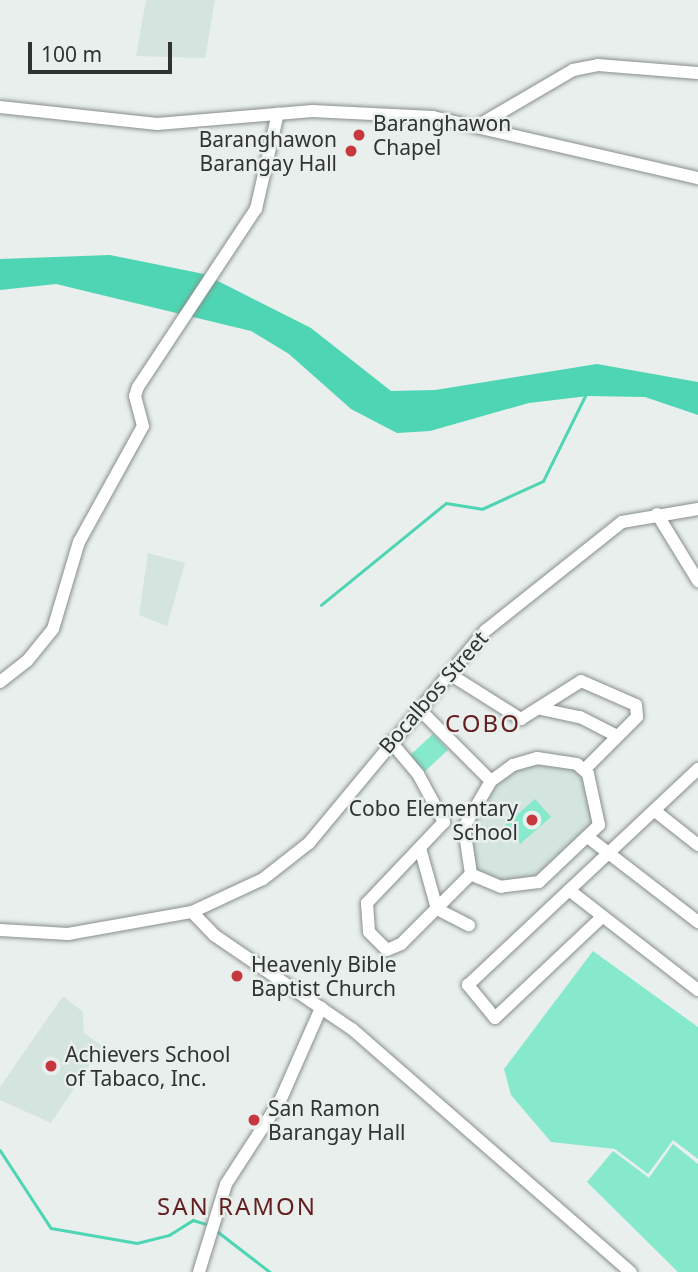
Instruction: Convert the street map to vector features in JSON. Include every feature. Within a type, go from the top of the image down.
[{"type":"street","points":[[479,125],[573,70],[597,65],[698,73]]},
{"type":"street","points":[[0,107],[157,124],[344,110],[479,125],[698,178]]},
{"type":"street","points":[[2,678],[53,629],[79,542],[143,426],[135,396],[140,383],[256,209],[278,113]]},
{"type":"street","name":"Bocalbos Street","points":[[0,930],[68,934],[192,912],[287,863],[451,675],[485,631],[597,538],[622,522],[698,509]]},
{"type":"street","points":[[657,514],[698,582]]},
{"type":"street","points":[[451,675],[521,719],[541,709],[573,684],[590,684],[639,710],[584,769]]},
{"type":"street","points":[[541,709],[580,717],[617,736]]},
{"type":"street","points":[[420,710],[491,781]]},
{"type":"street","points":[[391,742],[418,774],[444,822],[464,827]]},
{"type":"street","points":[[471,874],[464,827],[491,781],[513,765],[537,758],[584,769]]},
{"type":"street","points":[[471,874],[502,887],[533,886],[589,838],[601,815],[584,769]]},
{"type":"street","points":[[601,917],[495,1018],[468,985],[696,774]]},
{"type":"street","points":[[655,811],[698,845]]},
{"type":"street","points":[[444,822],[421,848],[371,894],[364,922],[380,946],[395,949],[471,874]]},
{"type":"street","points":[[589,838],[698,922]]},
{"type":"street","points":[[421,848],[437,909],[469,925]]},
{"type":"street","points":[[569,890],[698,990]]},
{"type":"street","points":[[192,912],[214,935],[321,1008],[631,1272]]},
{"type":"street","points":[[199,1272],[229,1177],[280,1101],[321,1008]]},
{"type":"shaded area","points":[[146,0],[215,0],[205,58],[136,56]]},
{"type":"shaded area","points":[[110,255],[204,274],[311,328],[391,391],[435,390],[597,364],[698,382],[698,415],[645,397],[588,396],[529,403],[430,431],[397,433],[351,409],[289,354],[251,331],[56,284],[0,290],[0,259]]},
{"type":"shaded area","points":[[148,553],[185,563],[167,626],[139,615]]},
{"type":"shaded area","points":[[433,734],[448,750],[422,774],[407,758]]},
{"type":"shaded area","name":"Cobo Elementary School","points":[[537,762],[580,769],[597,816],[584,839],[550,869],[522,883],[492,882],[475,872],[467,825],[479,799],[508,771]]},
{"type":"shaded area","points":[[535,799],[551,817],[520,844],[504,826]]},
{"type":"shaded area","points":[[593,951],[698,1027],[698,1159],[673,1140],[648,1174],[615,1149],[551,1142],[511,1095],[504,1069]]},
{"type":"shaded area","name":"Achievers School of Tabaco, Inc.","points":[[63,996],[83,1012],[84,1033],[102,1046],[51,1123],[0,1100],[0,1087]]},
{"type":"shaded area","points":[[673,1144],[698,1164],[698,1272],[678,1272],[587,1182],[613,1151],[649,1178]]},
{"type":"waterway","points":[[321,605],[446,503],[482,509],[543,481],[585,396]]},
{"type":"waterway","points":[[0,1150],[51,1228],[137,1243],[169,1235],[193,1220],[209,1225]]},
{"type":"waterway","points":[[217,1231],[270,1272]]},
{"type":"place","name":"Baranghawon Chapel","points":[[359,135]]},
{"type":"place","name":"Baranghawon Barangay Hall","points":[[351,151]]},
{"type":"place","name":"Cobo Elementary School","points":[[532,820]]},
{"type":"place","name":"Heavenly Bible Baptist Church","points":[[237,976]]},
{"type":"place","name":"Achievers School of Tabaco, Inc.","points":[[51,1066]]},
{"type":"place","name":"San Ramon Barangay Hall","points":[[254,1120]]},
{"type":"district","name":"COBO","points":[[483,723]]},
{"type":"district","name":"SAN RAMON","points":[[237,1206]]}]
